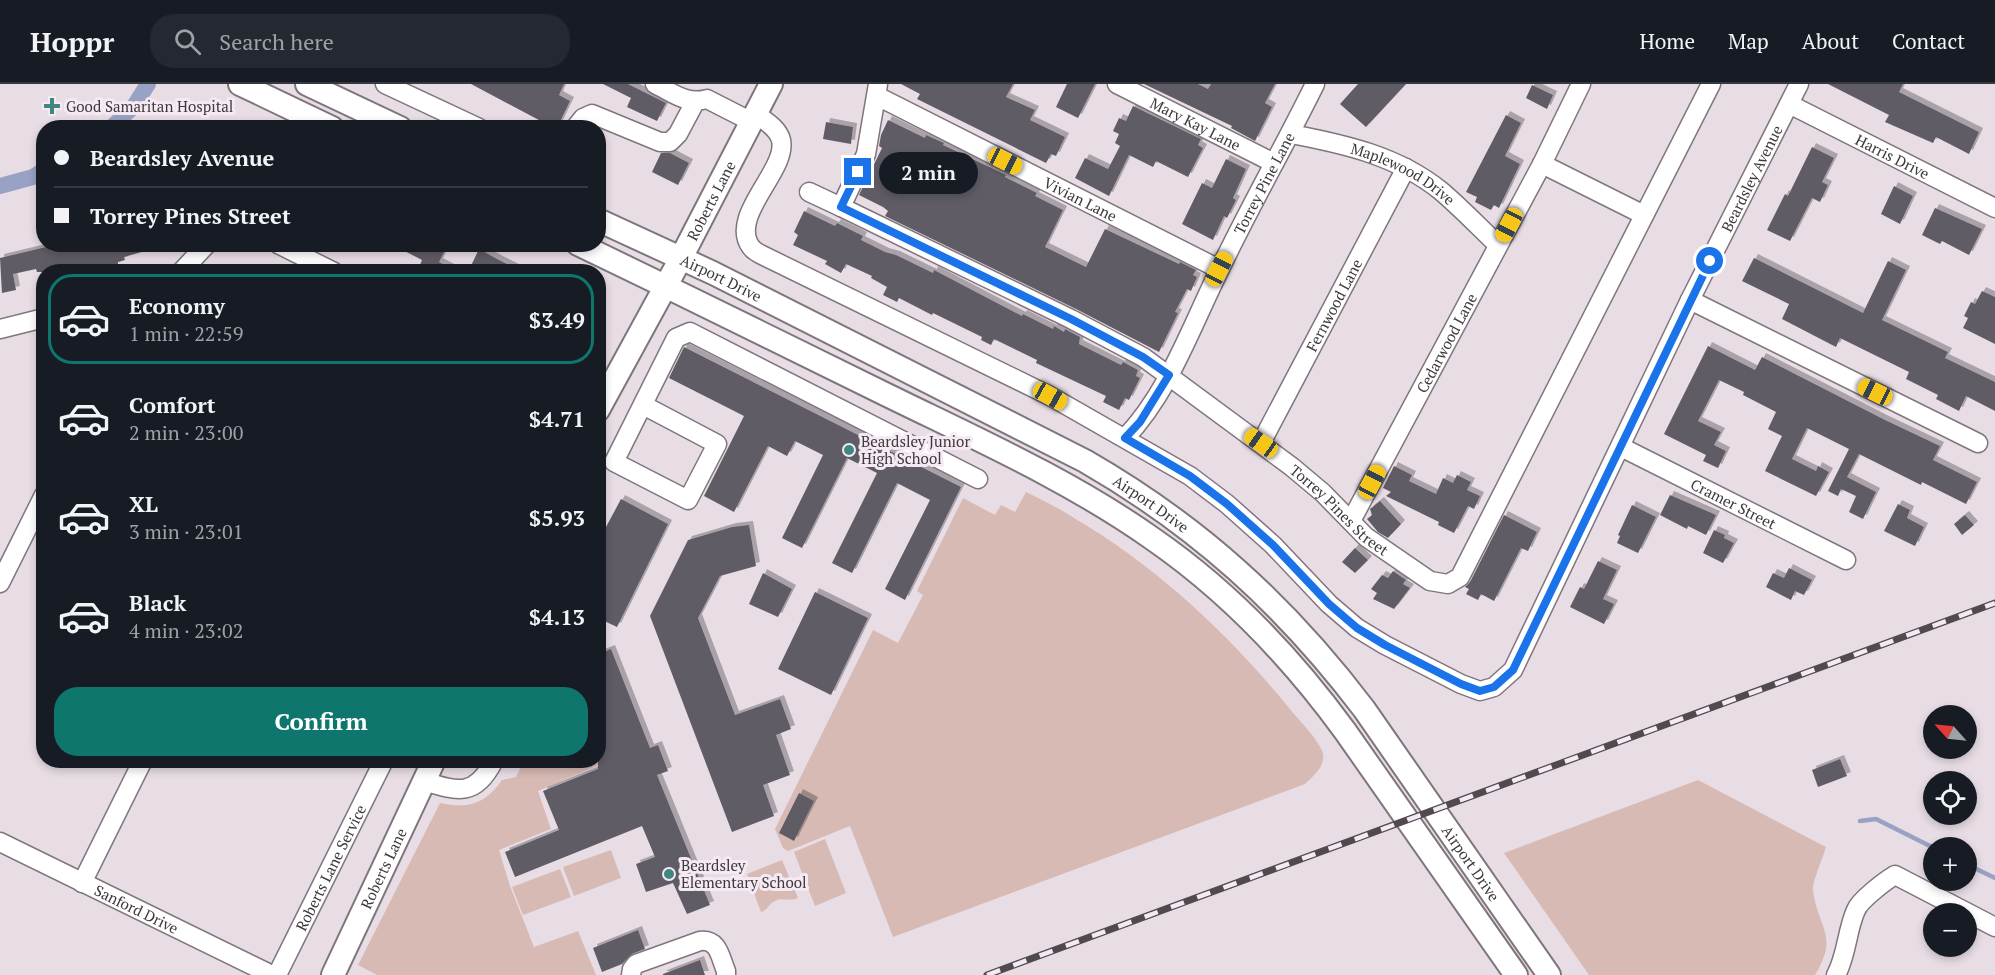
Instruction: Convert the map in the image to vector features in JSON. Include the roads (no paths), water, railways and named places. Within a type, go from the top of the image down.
[{"type":"main road","points":[[240,84],[315,120]]},
{"type":"main road","points":[[307,84],[383,120]]},
{"type":"main road","name":"Roberts Lane","points":[[606,392],[681,258],[771,84]]},
{"type":"main road","name":"Airport Drive","points":[[606,224],[681,258],[1084,461],[1161,509],[1223,557],[1297,627],[1348,687],[1549,975]]},
{"type":"main road","name":"Airport Drive","points":[[595,252],[1062,482],[1137,527],[1192,567],[1264,633],[1317,694],[1516,975]]},
{"type":"main road","name":"Roberts Lane","points":[[333,975],[430,768]]},
{"type":"street","points":[[385,84],[462,120]]},
{"type":"street","points":[[655,84],[683,99],[701,95],[776,129],[781,139],[781,153],[750,212],[746,237],[751,247],[762,255],[1050,396],[1125,438]]},
{"type":"street","name":"Mary Kay Lane","points":[[1117,84],[1274,163]]},
{"type":"street","name":"Torrey Pine Lane","points":[[1125,438],[1140,422],[1169,375],[1219,269],[1315,84]]},
{"type":"street","name":"Cedarwood Lane","points":[[1351,521],[1542,164],[1581,84]]},
{"type":"street","name":"Torrey Pines Street","points":[[809,192],[1071,319],[1143,357],[1261,443],[1315,487],[1366,537],[1430,581],[1448,584],[1460,577],[1711,84]]},
{"type":"street","name":"Beardsley Avenue","points":[[1125,438],[1190,476],[1227,504],[1273,545],[1329,604],[1357,628],[1461,684],[1480,691],[1494,687],[1513,670],[1690,300],[1799,84]]},
{"type":"street","points":[[841,207],[866,154],[878,90]]},
{"type":"street","name":"Vivian Lane","points":[[878,90],[1219,269]]},
{"type":"street","points":[[582,120],[592,114],[660,142],[670,142],[678,134],[701,95]]},
{"type":"street","name":"Harris Drive","points":[[1789,104],[1995,208]]},
{"type":"street","name":"Maplewood Drive","points":[[1291,134],[1340,144],[1377,155],[1406,168],[1440,190],[1498,245]]},
{"type":"street","points":[[1542,164],[1644,216]]},
{"type":"street","name":"Fernwood Lane","points":[[1261,443],[1406,168]]},
{"type":"street","points":[[188,264],[200,252]]},
{"type":"street","points":[[294,252],[318,264]]},
{"type":"street","points":[[1690,300],[1978,443]]},
{"type":"street","points":[[0,328],[36,320]]},
{"type":"street","points":[[643,405],[717,444],[688,500],[606,459],[643,405],[676,339],[690,333],[978,479]]},
{"type":"street","name":"Cramer Street","points":[[1621,447],[1846,560]]},
{"type":"street","points":[[0,583],[36,511]]},
{"type":"street","points":[[82,883],[139,768]]},
{"type":"street","name":"Roberts Lane Service","points":[[277,975],[380,768]]},
{"type":"street","points":[[424,781],[452,790],[462,790],[481,781],[489,768]]},
{"type":"street","name":"Sanford Drive","points":[[0,842],[272,975]]},
{"type":"street","points":[[1836,975],[1847,945],[1856,909],[1886,880],[1895,875],[1995,927]]},
{"type":"street","points":[[631,975],[636,964],[708,940],[714,944],[726,975]]},
{"type":"waterway","points":[[119,120],[134,106],[148,84]]},
{"type":"waterway","points":[[0,186],[36,175]]},
{"type":"waterway","points":[[1860,821],[1876,819],[1923,842]]},
{"type":"waterway","points":[[1977,869],[1995,878]]},
{"type":"railway","points":[[987,975],[1995,603]]},
{"type":"place","name":"Good Samaritan Hospital","points":[[52,106]]},
{"type":"place","name":"Beardsley Junior High School","points":[[849,450]]},
{"type":"place","name":"Beardsley Elementary School","points":[[669,874]]}]
